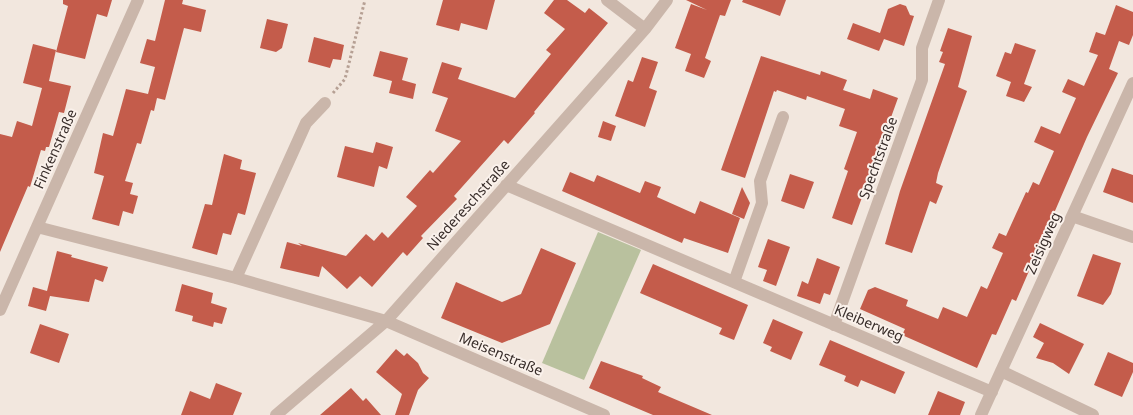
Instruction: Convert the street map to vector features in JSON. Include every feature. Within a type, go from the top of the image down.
[{"type":"street","name":"Finkenstraße","points":[[0,310],[138,0]]},
{"type":"street","points":[[607,0],[645,29]]},
{"type":"street","name":"Niedereschstraße","points":[[276,415],[386,321],[645,29],[667,0]]},
{"type":"street","name":"Spechtstraße","points":[[834,325],[922,80],[922,48],[939,0]]},
{"type":"street","name":"Zeisigweg","points":[[981,415],[1133,83]]},
{"type":"street","points":[[236,278],[306,124],[325,103]]},
{"type":"street","points":[[734,282],[762,203],[760,181],[783,117]]},
{"type":"street","name":"Kleiberweg","points":[[506,185],[992,392]]},
{"type":"street","points":[[1072,216],[1133,237]]},
{"type":"street","name":"Meisenstraße","points":[[37,227],[236,278],[386,321],[604,415]]},
{"type":"street","points":[[1001,371],[1093,415]]},
{"type":"path","points":[[325,103],[345,79],[366,0]]},
{"type":"green space","points":[[598,232],[641,250],[584,380],[542,363]]},
{"type":"building","points":[[63,0],[112,0],[107,17],[97,14],[85,59],[56,52],[68,6],[63,4]]},
{"type":"building","points":[[165,0],[183,0],[182,4],[206,10],[201,32],[184,28],[165,100],[157,98],[154,111],[151,110],[141,144],[137,143],[125,181],[133,183],[130,194],[138,196],[133,214],[123,211],[119,226],[92,219],[104,176],[94,173],[103,133],[113,136],[126,89],[148,94],[155,67],[140,63],[147,39],[155,41]]},
{"type":"building","points":[[443,0],[495,0],[487,30],[461,23],[459,31],[436,25]]},
{"type":"building","points":[[554,0],[567,0],[585,13],[589,8],[608,23],[508,144],[504,140],[454,196],[457,199],[421,236],[423,238],[407,256],[403,252],[372,287],[360,276],[347,289],[322,266],[319,277],[280,268],[287,242],[302,246],[298,243],[346,256],[366,234],[374,241],[382,232],[388,238],[417,206],[406,197],[430,170],[433,173],[461,141],[435,131],[448,98],[432,93],[442,62],[462,68],[458,79],[515,98],[551,54],[546,50],[565,29],[544,13]]},
{"type":"building","points":[[686,0],[731,0],[725,16],[720,15],[705,58],[711,61],[704,78],[685,71],[691,54],[675,48],[691,4],[707,10]]},
{"type":"building","points":[[743,0],[786,0],[780,16],[742,2]]},
{"type":"building","points":[[900,4],[906,6],[910,15],[914,16],[904,46],[884,39],[879,51],[847,39],[853,23],[880,33],[888,9]]},
{"type":"building","points":[[1116,5],[1133,12],[1133,35],[1129,45],[1119,41],[1109,69],[1118,73],[1087,137],[1016,301],[1012,299],[996,335],[992,334],[977,368],[902,335],[905,329],[860,309],[868,290],[875,287],[908,300],[906,306],[938,319],[943,307],[967,317],[981,286],[987,289],[1003,253],[992,248],[999,233],[1006,236],[1026,192],[1028,193],[1033,182],[1039,185],[1054,151],[1034,142],[1041,126],[1060,134],[1076,98],[1062,92],[1068,79],[1084,86],[1098,55],[1089,52],[1096,32],[1105,35]]},
{"type":"building","points":[[267,19],[288,24],[282,48],[276,52],[260,48]]},
{"type":"building","points":[[948,28],[972,36],[958,87],[967,91],[938,173],[936,183],[943,186],[936,204],[930,201],[912,253],[885,244],[900,191],[945,64],[939,62],[943,52],[940,51]]},
{"type":"building","points":[[314,37],[344,45],[341,60],[333,59],[330,68],[308,62]]},
{"type":"building","points":[[1015,43],[1036,50],[1024,84],[1032,87],[1024,102],[1006,96],[1011,82],[996,76],[1005,52],[1011,54]]},
{"type":"building","points":[[33,44],[56,50],[49,81],[71,86],[64,113],[59,112],[49,147],[46,147],[45,151],[41,150],[30,187],[28,186],[0,252],[0,134],[12,137],[17,121],[32,126],[42,88],[23,83]]},
{"type":"building","points":[[380,51],[408,58],[402,80],[416,84],[413,99],[389,93],[392,81],[373,76]]},
{"type":"building","points":[[761,56],[820,75],[821,71],[847,80],[843,90],[870,99],[873,89],[898,98],[852,225],[832,218],[848,171],[844,169],[857,132],[839,126],[845,109],[807,96],[806,100],[777,90],[776,92],[774,91],[745,178],[721,170]]},
{"type":"building","points":[[642,57],[658,62],[649,88],[657,91],[645,127],[615,116],[628,80],[633,82]]},
{"type":"building","points":[[603,121],[616,126],[611,141],[598,137]]},
{"type":"building","points":[[376,142],[393,147],[387,169],[379,166],[374,187],[337,177],[345,146],[373,153]]},
{"type":"building","points":[[224,154],[242,160],[240,169],[256,173],[245,215],[238,213],[231,235],[223,233],[217,255],[192,248],[205,204],[212,205]]},
{"type":"building","points":[[1112,168],[1133,175],[1133,203],[1103,192]]},
{"type":"building","points":[[570,172],[594,182],[597,175],[640,193],[645,181],[661,187],[657,197],[695,214],[700,201],[740,218],[728,253],[684,238],[682,243],[562,191]]},
{"type":"building","points":[[790,174],[814,182],[804,209],[781,201]]},
{"type":"building","points":[[742,187],[750,203],[744,219],[732,214]]},
{"type":"building","points":[[768,239],[790,247],[776,286],[763,281],[767,270],[758,267]]},
{"type":"building","points":[[541,248],[576,263],[550,324],[502,343],[441,318],[456,282],[502,302],[521,294]]},
{"type":"building","points":[[57,251],[72,255],[71,257],[108,267],[103,282],[95,279],[89,302],[50,296],[46,311],[28,306],[33,287],[47,291]]},
{"type":"building","points":[[1093,254],[1121,263],[1111,294],[1103,305],[1077,296]]},
{"type":"building","points":[[817,258],[840,267],[830,295],[824,293],[820,304],[797,296],[802,281],[808,284]]},
{"type":"building","points":[[653,264],[748,305],[734,340],[719,334],[722,328],[640,293]]},
{"type":"building","points":[[182,284],[213,293],[211,303],[227,308],[222,324],[214,322],[213,327],[192,321],[193,316],[175,311]]},
{"type":"building","points":[[773,319],[803,332],[791,360],[770,351],[772,347],[763,343]]},
{"type":"building","points":[[1040,323],[1084,344],[1069,374],[1053,363],[1036,358],[1044,343],[1033,337]]},
{"type":"building","points":[[40,324],[69,334],[59,363],[30,353]]},
{"type":"building","points":[[830,340],[905,372],[895,394],[861,380],[858,387],[844,381],[846,376],[819,365]]},
{"type":"building","points":[[396,349],[404,356],[407,353],[418,363],[423,373],[429,378],[418,390],[409,415],[395,415],[402,394],[376,372]]},
{"type":"building","points":[[1108,352],[1133,363],[1133,372],[1122,397],[1094,385]]},
{"type":"building","points":[[601,361],[643,376],[642,378],[661,387],[658,392],[712,415],[653,415],[589,388]]},
{"type":"building","points":[[216,383],[242,393],[233,415],[181,415],[190,391],[210,399]]},
{"type":"building","points":[[351,388],[363,401],[366,398],[381,415],[320,415]]},
{"type":"building","points":[[938,391],[965,402],[960,415],[928,415]]}]
